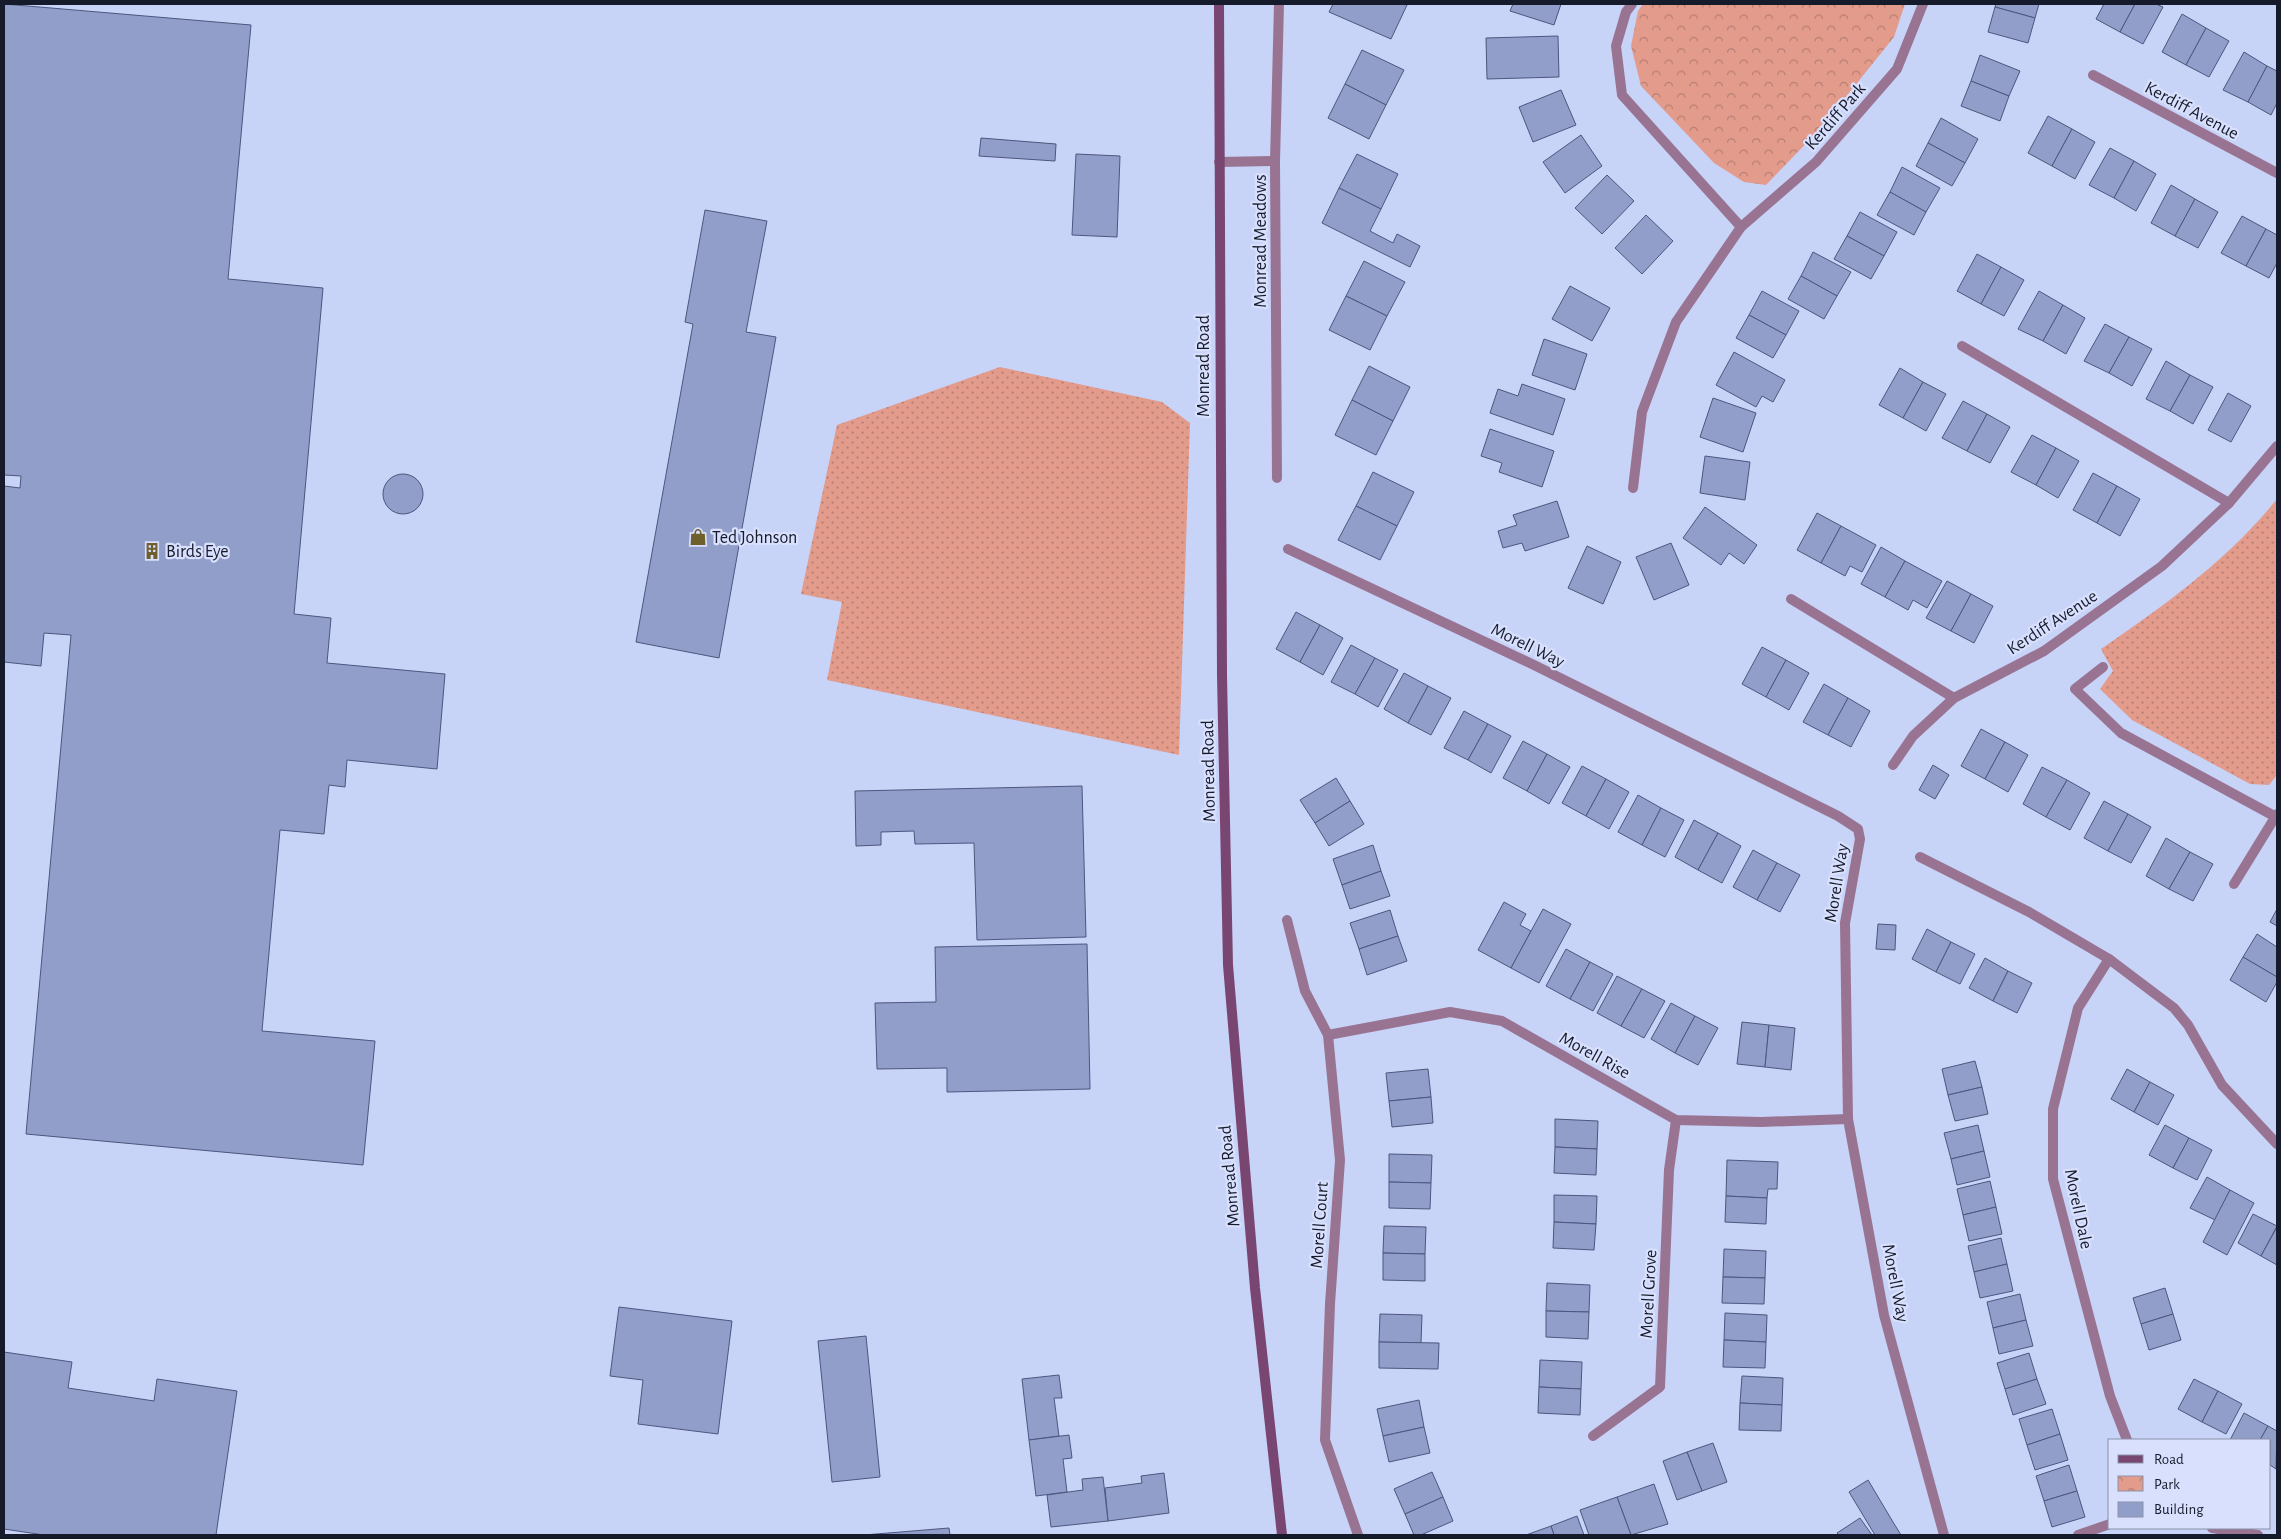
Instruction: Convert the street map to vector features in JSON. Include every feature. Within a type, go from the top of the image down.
[{"type":"street","name":"Monread Road","points":[[1218,4],[1221,656],[1228,965],[1255,1288],[1282,1535]]},
{"type":"street","name":"Monread Meadows","points":[[1278,478],[1276,161],[1279,4]]},
{"type":"street","points":[[1632,4],[1626,12],[1616,46],[1622,95],[1741,227]]},
{"type":"street","name":"Kerdiff Park","points":[[1633,488],[1642,412],[1676,322],[1741,227],[1816,162],[1897,70],[1923,4]]},
{"type":"street","name":"Kerdiff Avenue","points":[[2093,75],[2277,172]]},
{"type":"street","points":[[1219,162],[1276,161]]},
{"type":"street","points":[[1962,346],[2229,504]]},
{"type":"street","name":"Kerdiff Avenue","points":[[1893,765],[1914,736],[1954,698],[2052,645],[2162,566],[2229,504],[2277,446]]},
{"type":"street","name":"Morell Way","points":[[1288,549],[1534,665],[1838,816],[1858,829],[1860,839],[1845,923],[1848,1119],[1884,1315],[1944,1535]]},
{"type":"street","points":[[1791,599],[1954,698]]},
{"type":"street","points":[[2103,667],[2075,689],[2121,733],[2276,816],[2234,884]]},
{"type":"street","points":[[1920,857],[2029,912],[2109,959],[2174,1008],[2188,1025],[2222,1085],[2277,1144]]},
{"type":"street","name":"Morell Court","points":[[1287,920],[1305,991],[1328,1035],[1340,1160],[1330,1304],[1325,1440],[1358,1535]]},
{"type":"street","name":"Morell Dale","points":[[2109,959],[2078,1008],[2053,1109],[2053,1179],[2110,1396],[2127,1439]]},
{"type":"street","name":"Morell Rise","points":[[1328,1035],[1450,1012],[1502,1021],[1676,1120],[1760,1122],[1848,1119]]},
{"type":"street","name":"Morell Grove","points":[[1593,1436],[1660,1386],[1670,1170],[1676,1120]]},
{"type":"street","points":[[2078,1535],[2108,1525]]},
{"type":"street","points":[[2219,1529],[2258,1535]]},
{"type":"green space","points":[[1643,4],[1905,4],[1894,37],[1821,128],[1766,185],[1744,182],[1714,163],[1641,86],[1631,46],[1638,11]]},
{"type":"green space","points":[[1000,367],[1162,402],[1190,423],[1179,755],[827,680],[842,602],[801,594],[837,425]]},
{"type":"green space","points":[[2277,499],[2277,775],[2269,785],[2250,784],[2132,720],[2100,689],[2113,671],[2101,649],[2149,616],[2217,562]]},
{"type":"building","name":"Birds Eye","points":[[4,4],[251,25],[228,279],[323,288],[294,614],[331,618],[327,663],[445,674],[437,769],[347,760],[345,787],[329,785],[324,834],[280,830],[262,1031],[375,1041],[363,1165],[26,1134],[71,635],[44,633],[41,666],[4,662],[4,486],[20,488],[21,476],[4,475]]},
{"type":"building","points":[[1333,4],[1407,5],[1391,39],[1329,12]]},
{"type":"building","points":[[1513,4],[1561,4],[1554,25],[1510,11]]},
{"type":"building","points":[[1996,4],[2039,4],[2035,18],[1995,7]]},
{"type":"building","points":[[2104,4],[2135,4],[2120,32],[2096,19]]},
{"type":"building","points":[[2135,4],[2156,4],[2163,7],[2143,44],[2120,32]]},
{"type":"building","points":[[1995,7],[2035,18],[2028,43],[1988,32]]},
{"type":"building","points":[[2182,14],[2206,28],[2186,65],[2162,52]]},
{"type":"building","points":[[2206,28],[2229,41],[2209,77],[2186,65]]},
{"type":"building","points":[[1558,36],[1559,77],[1487,79],[1486,38]]},
{"type":"building","points":[[1362,50],[1404,70],[1386,105],[1345,84]]},
{"type":"building","points":[[2244,52],[2267,66],[2248,102],[2223,90]]},
{"type":"building","points":[[1980,55],[2020,71],[2009,96],[1971,81]]},
{"type":"building","points":[[2267,66],[2277,71],[2277,103],[2271,115],[2248,102]]},
{"type":"building","points":[[1971,81],[2009,96],[2000,121],[1961,106]]},
{"type":"building","points":[[1345,84],[1386,105],[1369,139],[1328,118]]},
{"type":"building","points":[[1561,90],[1576,125],[1533,142],[1519,107]]},
{"type":"building","points":[[2048,116],[2072,129],[2052,166],[2028,153]]},
{"type":"building","points":[[1941,118],[1978,139],[1965,163],[1928,143]]},
{"type":"building","points":[[2072,129],[2095,142],[2075,179],[2052,166]]},
{"type":"building","points":[[1581,135],[1602,166],[1565,193],[1543,162]]},
{"type":"building","points":[[981,138],[1056,144],[1055,161],[979,156]]},
{"type":"building","points":[[1928,143],[1965,163],[1952,186],[1916,166]]},
{"type":"building","points":[[2110,148],[2134,161],[2114,198],[2089,185]]},
{"type":"building","points":[[1076,154],[1120,156],[1117,237],[1072,235]]},
{"type":"building","points":[[1357,154],[1398,174],[1381,209],[1339,188]]},
{"type":"building","points":[[2134,161],[2156,174],[2136,211],[2114,198]]},
{"type":"building","points":[[1902,167],[1940,188],[1926,212],[1890,192]]},
{"type":"building","points":[[1607,175],[1634,201],[1602,234],[1575,208]]},
{"type":"building","points":[[2171,185],[2195,199],[2175,236],[2151,223]]},
{"type":"building","points":[[1339,188],[1381,209],[1370,231],[1393,243],[1397,234],[1420,246],[1410,267],[1322,223]]},
{"type":"building","points":[[1890,192],[1926,212],[1914,235],[1877,215]]},
{"type":"building","points":[[2195,199],[2218,212],[2198,248],[2175,236]]},
{"type":"building","name":"Ted Johnson","points":[[705,210],[767,221],[746,332],[776,337],[719,658],[636,642],[693,324],[685,322]]},
{"type":"building","points":[[1860,212],[1897,232],[1884,256],[1847,236]]},
{"type":"building","points":[[1646,215],[1673,241],[1642,274],[1615,248]]},
{"type":"building","points":[[2242,216],[2266,229],[2246,266],[2221,253]]},
{"type":"building","points":[[2266,229],[2277,235],[2277,263],[2269,278],[2246,266]]},
{"type":"building","points":[[1847,236],[1884,256],[1871,279],[1834,259]]},
{"type":"building","points":[[1813,252],[1851,272],[1837,296],[1801,276]]},
{"type":"building","points":[[1977,254],[2001,267],[1981,304],[1957,291]]},
{"type":"building","points":[[1364,261],[1405,282],[1387,316],[1346,296]]},
{"type":"building","points":[[2001,267],[2024,280],[2004,316],[1981,304]]},
{"type":"building","points":[[1801,276],[1837,296],[1824,319],[1788,299]]},
{"type":"building","points":[[1570,286],[1610,308],[1592,341],[1552,319]]},
{"type":"building","points":[[1762,291],[1799,311],[1786,335],[1749,315]]},
{"type":"building","points":[[2039,291],[2063,305],[2043,341],[2018,329]]},
{"type":"building","points":[[1346,296],[1387,316],[1370,350],[1329,330]]},
{"type":"building","points":[[2063,305],[2085,318],[2066,354],[2043,341]]},
{"type":"building","points":[[1749,315],[1786,335],[1773,358],[1736,338]]},
{"type":"building","points":[[2105,324],[2129,337],[2109,373],[2084,361]]},
{"type":"building","points":[[2129,337],[2152,349],[2132,386],[2109,373]]},
{"type":"building","points":[[1544,339],[1587,354],[1575,390],[1532,375]]},
{"type":"building","points":[[1734,352],[1785,380],[1773,402],[1762,396],[1756,407],[1716,385]]},
{"type":"building","points":[[2166,361],[2190,375],[2170,411],[2146,399]]},
{"type":"building","points":[[1369,366],[1410,387],[1393,421],[1352,400]]},
{"type":"building","points":[[1900,368],[1923,382],[1903,418],[1879,405]]},
{"type":"building","points":[[2190,375],[2213,387],[2193,424],[2170,411]]},
{"type":"building","points":[[1923,382],[1946,394],[1926,431],[1903,418]]},
{"type":"building","points":[[1522,384],[1565,399],[1553,435],[1490,413],[1498,389],[1518,396]]},
{"type":"building","points":[[2228,393],[2251,406],[2231,442],[2208,430]]},
{"type":"building","points":[[1713,398],[1756,413],[1743,452],[1700,437]]},
{"type":"building","points":[[1352,400],[1393,421],[1376,455],[1335,435]]},
{"type":"building","points":[[1963,401],[1987,414],[1967,451],[1942,438]]},
{"type":"building","points":[[1987,414],[2010,427],[1990,463],[1967,451]]},
{"type":"building","points":[[1490,429],[1554,451],[1542,487],[1499,472],[1502,463],[1481,456]]},
{"type":"building","points":[[2032,435],[2056,448],[2036,485],[2011,472]]},
{"type":"building","points":[[2056,448],[2079,461],[2058,498],[2036,485]]},
{"type":"building","points":[[1705,456],[1750,462],[1745,500],[1700,493]]},
{"type":"building","points":[[1373,472],[1414,492],[1397,526],[1356,506]]},
{"type":"building","points":[[2093,473],[2117,486],[2097,523],[2073,510]]},
{"type":"building","points":[[403,474],[417,480],[423,494],[417,508],[403,514],[389,508],[383,494],[389,480]]},
{"type":"building","points":[[2117,486],[2140,499],[2120,536],[2097,523]]},
{"type":"building","points":[[1557,501],[1569,537],[1525,551],[1522,543],[1503,548],[1498,531],[1517,525],[1513,515]]},
{"type":"building","points":[[1356,506],[1397,526],[1380,560],[1338,540]]},
{"type":"building","points":[[1705,507],[1757,545],[1744,564],[1729,553],[1721,565],[1683,538]]},
{"type":"building","points":[[1817,513],[1841,526],[1821,563],[1797,550]]},
{"type":"building","points":[[1841,526],[1876,545],[1862,572],[1850,566],[1845,576],[1821,563]]},
{"type":"building","points":[[1671,543],[1689,585],[1654,600],[1636,557]]},
{"type":"building","points":[[1587,546],[1621,562],[1603,604],[1568,588]]},
{"type":"building","points":[[1881,547],[1905,561],[1885,597],[1861,584]]},
{"type":"building","points":[[1905,561],[1942,581],[1927,608],[1913,600],[1908,610],[1885,597]]},
{"type":"building","points":[[1947,581],[1971,594],[1951,631],[1926,618]]},
{"type":"building","points":[[1971,594],[1993,606],[1974,643],[1951,631]]},
{"type":"building","points":[[1296,612],[1320,625],[1300,662],[1276,649]]},
{"type":"building","points":[[1320,625],[1343,638],[1323,675],[1300,662]]},
{"type":"building","points":[[1351,645],[1375,658],[1355,694],[1331,682]]},
{"type":"building","points":[[1762,647],[1786,660],[1766,697],[1742,684]]},
{"type":"building","points":[[1375,658],[1398,670],[1378,707],[1355,694]]},
{"type":"building","points":[[1786,660],[1809,673],[1789,710],[1766,697]]},
{"type":"building","points":[[1404,673],[1428,686],[1408,723],[1384,709]]},
{"type":"building","points":[[1824,684],[1848,698],[1828,735],[1803,722]]},
{"type":"building","points":[[1428,686],[1451,698],[1431,735],[1408,723]]},
{"type":"building","points":[[1848,698],[1870,711],[1851,747],[1828,735]]},
{"type":"building","points":[[1464,711],[1488,724],[1468,760],[1444,748]]},
{"type":"building","points":[[1488,724],[1511,736],[1491,773],[1468,760]]},
{"type":"building","points":[[1981,729],[2005,742],[1985,779],[1961,766]]},
{"type":"building","points":[[1523,741],[1547,754],[1527,791],[1503,778]]},
{"type":"building","points":[[2005,742],[2028,755],[2008,792],[1985,779]]},
{"type":"building","points":[[1547,754],[1570,767],[1549,804],[1527,791]]},
{"type":"building","points":[[1933,765],[1949,775],[1935,799],[1919,790]]},
{"type":"building","points":[[1582,766],[1606,779],[1586,816],[1562,803]]},
{"type":"building","points":[[2042,767],[2067,780],[2046,817],[2023,804]]},
{"type":"building","points":[[1336,778],[1350,801],[1315,823],[1300,800]]},
{"type":"building","points":[[1606,779],[1629,792],[1609,829],[1586,816]]},
{"type":"building","points":[[2067,780],[2090,793],[2070,830],[2046,817]]},
{"type":"building","points":[[1082,786],[1086,937],[977,940],[974,843],[915,844],[914,831],[881,832],[881,845],[856,846],[855,791]]},
{"type":"building","points":[[1638,795],[1661,808],[1642,845],[1618,832]]},
{"type":"building","points":[[1350,801],[1364,824],[1329,846],[1315,823]]},
{"type":"building","points":[[2104,801],[2128,814],[2108,851],[2084,838]]},
{"type":"building","points":[[1661,808],[1684,820],[1665,857],[1642,845]]},
{"type":"building","points":[[2128,814],[2151,827],[2131,863],[2108,851]]},
{"type":"building","points":[[1694,820],[1718,833],[1698,870],[1675,857]]},
{"type":"building","points":[[1718,833],[1741,846],[1722,883],[1698,870]]},
{"type":"building","points":[[2166,838],[2190,852],[2169,889],[2146,876]]},
{"type":"building","points":[[1373,845],[1381,871],[1342,885],[1333,859]]},
{"type":"building","points":[[1753,850],[1777,863],[1757,900],[1733,887]]},
{"type":"building","points":[[2190,852],[2213,864],[2193,901],[2169,889]]},
{"type":"building","points":[[1777,863],[1800,875],[1780,912],[1757,900]]},
{"type":"building","points":[[1381,871],[1390,896],[1350,909],[1342,885]]},
{"type":"building","points":[[1504,902],[1526,914],[1520,925],[1531,931],[1511,968],[1478,950]]},
{"type":"building","points":[[1543,909],[1571,924],[1539,983],[1511,968]]},
{"type":"building","points":[[2277,909],[2277,926],[2270,922]]},
{"type":"building","points":[[1390,910],[1398,936],[1359,949],[1350,923]]},
{"type":"building","points":[[1878,924],[1896,925],[1895,950],[1876,949]]},
{"type":"building","points":[[1927,929],[1951,942],[1936,972],[1912,959]]},
{"type":"building","points":[[2257,934],[2277,947],[2277,977],[2243,957]]},
{"type":"building","points":[[1398,936],[1407,961],[1367,975],[1359,949]]},
{"type":"building","points":[[1951,942],[1975,954],[1960,984],[1936,972]]},
{"type":"building","points":[[1087,944],[1090,1089],[947,1092],[947,1068],[877,1069],[875,1003],[936,1002],[935,947]]},
{"type":"building","points":[[1566,949],[1590,962],[1570,999],[1546,986]]},
{"type":"building","points":[[2243,957],[2277,977],[2277,982],[2266,1002],[2230,980]]},
{"type":"building","points":[[1985,958],[2008,971],[1993,1001],[1969,988]]},
{"type":"building","points":[[1590,962],[1613,974],[1593,1011],[1570,999]]},
{"type":"building","points":[[2008,971],[2032,983],[2017,1013],[1993,1001]]},
{"type":"building","points":[[1617,976],[1642,989],[1621,1026],[1597,1013]]},
{"type":"building","points":[[1642,989],[1665,1001],[1644,1038],[1621,1026]]},
{"type":"building","points":[[1671,1003],[1695,1016],[1675,1053],[1651,1039]]},
{"type":"building","points":[[1695,1016],[1718,1028],[1698,1065],[1675,1053]]},
{"type":"building","points":[[1742,1022],[1769,1025],[1765,1067],[1737,1064]]},
{"type":"building","points":[[1769,1025],[1795,1028],[1791,1070],[1765,1067]]},
{"type":"building","points":[[1975,1061],[1982,1087],[1948,1095],[1942,1069]]},
{"type":"building","points":[[1428,1069],[1431,1097],[1389,1101],[1386,1073]]},
{"type":"building","points":[[2127,1069],[2150,1082],[2134,1112],[2111,1099]]},
{"type":"building","points":[[2150,1082],[2174,1095],[2158,1125],[2134,1112]]},
{"type":"building","points":[[1982,1087],[1988,1114],[1955,1121],[1948,1095]]},
{"type":"building","points":[[1431,1097],[1433,1123],[1392,1127],[1389,1101]]},
{"type":"building","points":[[1555,1119],[1598,1121],[1597,1149],[1555,1147]]},
{"type":"building","points":[[1978,1125],[1984,1151],[1951,1159],[1944,1133]]},
{"type":"building","points":[[2165,1125],[2189,1138],[2173,1168],[2149,1155]]},
{"type":"building","points":[[2189,1138],[2212,1150],[2197,1180],[2173,1168]]},
{"type":"building","points":[[1555,1147],[1597,1149],[1596,1175],[1554,1173]]},
{"type":"building","points":[[1984,1151],[1990,1177],[1957,1185],[1951,1159]]},
{"type":"building","points":[[1389,1154],[1432,1155],[1431,1183],[1389,1182]]},
{"type":"building","points":[[1727,1160],[1778,1162],[1777,1189],[1768,1189],[1767,1198],[1726,1196]]},
{"type":"building","points":[[2207,1177],[2230,1190],[2215,1220],[2190,1208]]},
{"type":"building","points":[[1990,1181],[1996,1207],[1963,1215],[1957,1189]]},
{"type":"building","points":[[1389,1182],[1431,1183],[1430,1209],[1389,1208]]},
{"type":"building","points":[[2230,1190],[2254,1203],[2227,1255],[2203,1242]]},
{"type":"building","points":[[1554,1195],[1597,1196],[1596,1224],[1554,1222]]},
{"type":"building","points":[[1726,1196],[1767,1198],[1766,1224],[1725,1222]]},
{"type":"building","points":[[1996,1207],[2002,1234],[1969,1241],[1963,1215]]},
{"type":"building","points":[[2253,1214],[2277,1226],[2261,1256],[2238,1243]]},
{"type":"building","points":[[1554,1222],[1596,1224],[1594,1250],[1553,1248]]},
{"type":"building","points":[[1384,1226],[1426,1227],[1425,1254],[1383,1253]]},
{"type":"building","points":[[2277,1227],[2277,1265],[2261,1256]]},
{"type":"building","points":[[2001,1238],[2007,1264],[1974,1272],[1968,1246]]},
{"type":"building","points":[[1724,1249],[1766,1251],[1765,1278],[1723,1277]]},
{"type":"building","points":[[1383,1253],[1425,1254],[1425,1281],[1383,1280]]},
{"type":"building","points":[[2007,1264],[2013,1291],[1980,1298],[1974,1272]]},
{"type":"building","points":[[1723,1277],[1765,1278],[1764,1304],[1722,1303]]},
{"type":"building","points":[[1547,1283],[1590,1285],[1589,1312],[1546,1311]]},
{"type":"building","points":[[2165,1288],[2173,1314],[2141,1324],[2133,1298]]},
{"type":"building","points":[[2020,1294],[2026,1320],[1993,1328],[1987,1302]]},
{"type":"building","points":[[619,1307],[732,1321],[718,1434],[638,1424],[643,1380],[610,1376]]},
{"type":"building","points":[[1546,1311],[1589,1312],[1588,1339],[1546,1337]]},
{"type":"building","points":[[1725,1313],[1767,1315],[1766,1342],[1724,1340]]},
{"type":"building","points":[[1380,1314],[1422,1315],[1421,1343],[1379,1342]]},
{"type":"building","points":[[2173,1314],[2181,1340],[2149,1350],[2141,1324]]},
{"type":"building","points":[[2026,1320],[2033,1346],[1999,1354],[1993,1328]]},
{"type":"building","points":[[866,1336],[880,1477],[832,1482],[818,1341]]},
{"type":"building","points":[[1724,1340],[1766,1342],[1765,1368],[1723,1367]]},
{"type":"building","points":[[1379,1342],[1439,1343],[1438,1369],[1379,1368]]},
{"type":"building","points":[[4,1352],[72,1362],[68,1388],[154,1401],[157,1379],[237,1391],[216,1535],[44,1535],[4,1529]]},
{"type":"building","points":[[2029,1353],[2037,1379],[2005,1389],[1997,1363]]},
{"type":"building","points":[[1540,1360],[1582,1362],[1581,1389],[1539,1387]]},
{"type":"building","points":[[1059,1375],[1062,1398],[1054,1398],[1059,1436],[1029,1440],[1022,1379]]},
{"type":"building","points":[[1742,1376],[1783,1378],[1782,1405],[1740,1403]]},
{"type":"building","points":[[2037,1379],[2046,1404],[2013,1415],[2005,1389]]},
{"type":"building","points":[[2194,1379],[2218,1391],[2202,1422],[2178,1409]]},
{"type":"building","points":[[1539,1387],[1581,1389],[1580,1415],[1538,1413]]},
{"type":"building","points":[[2218,1391],[2242,1404],[2226,1434],[2202,1422]]},
{"type":"building","points":[[1419,1400],[1424,1427],[1383,1436],[1377,1409]]},
{"type":"building","points":[[1740,1403],[1782,1405],[1781,1431],[1739,1430]]},
{"type":"building","points":[[2052,1409],[2060,1434],[2027,1445],[2019,1419]]},
{"type":"building","points":[[2244,1413],[2268,1426],[2261,1439],[2231,1439]]},
{"type":"building","points":[[2268,1426],[2277,1431],[2276,1469],[2271,1466],[2271,1439],[2261,1439]]},
{"type":"building","points":[[1424,1427],[1430,1453],[1389,1462],[1383,1436]]},
{"type":"building","points":[[2060,1434],[2068,1460],[2035,1470],[2027,1445]]},
{"type":"building","points":[[1069,1435],[1072,1458],[1063,1459],[1067,1492],[1036,1496],[1029,1440]]},
{"type":"building","points":[[1713,1443],[1727,1482],[1702,1491],[1687,1452]]},
{"type":"building","points":[[1687,1452],[1702,1491],[1677,1500],[1663,1461]]},
{"type":"building","points":[[2069,1465],[2077,1491],[2044,1501],[2036,1476]]},
{"type":"building","points":[[1432,1472],[1443,1497],[1405,1514],[1394,1489]]},
{"type":"building","points":[[1164,1473],[1169,1513],[1108,1521],[1105,1488],[1142,1483],[1141,1476]]},
{"type":"building","points":[[1103,1477],[1108,1521],[1051,1527],[1047,1495],[1083,1490],[1082,1479]]},
{"type":"building","points":[[1868,1480],[1901,1535],[1875,1535],[1849,1492]]},
{"type":"building","points":[[1654,1484],[1668,1524],[1631,1535],[1617,1497]]},
{"type":"building","points":[[2077,1491],[2085,1517],[2052,1527],[2044,1501]]},
{"type":"building","points":[[1443,1497],[1453,1521],[1421,1535],[1414,1535],[1405,1514]]},
{"type":"building","points":[[1617,1497],[1631,1535],[1589,1535],[1580,1510]]},
{"type":"building","points":[[1577,1516],[1584,1535],[1554,1535],[1551,1526]]},
{"type":"building","points":[[1860,1518],[1872,1535],[1839,1535],[1837,1533]]},
{"type":"building","points":[[1551,1526],[1554,1535],[1526,1535]]},
{"type":"building","points":[[949,1528],[950,1535],[864,1535]]},
{"type":"place","name":"Ted Johnson","points":[[698,537]]},
{"type":"place","name":"Birds Eye","points":[[152,551]]}]
